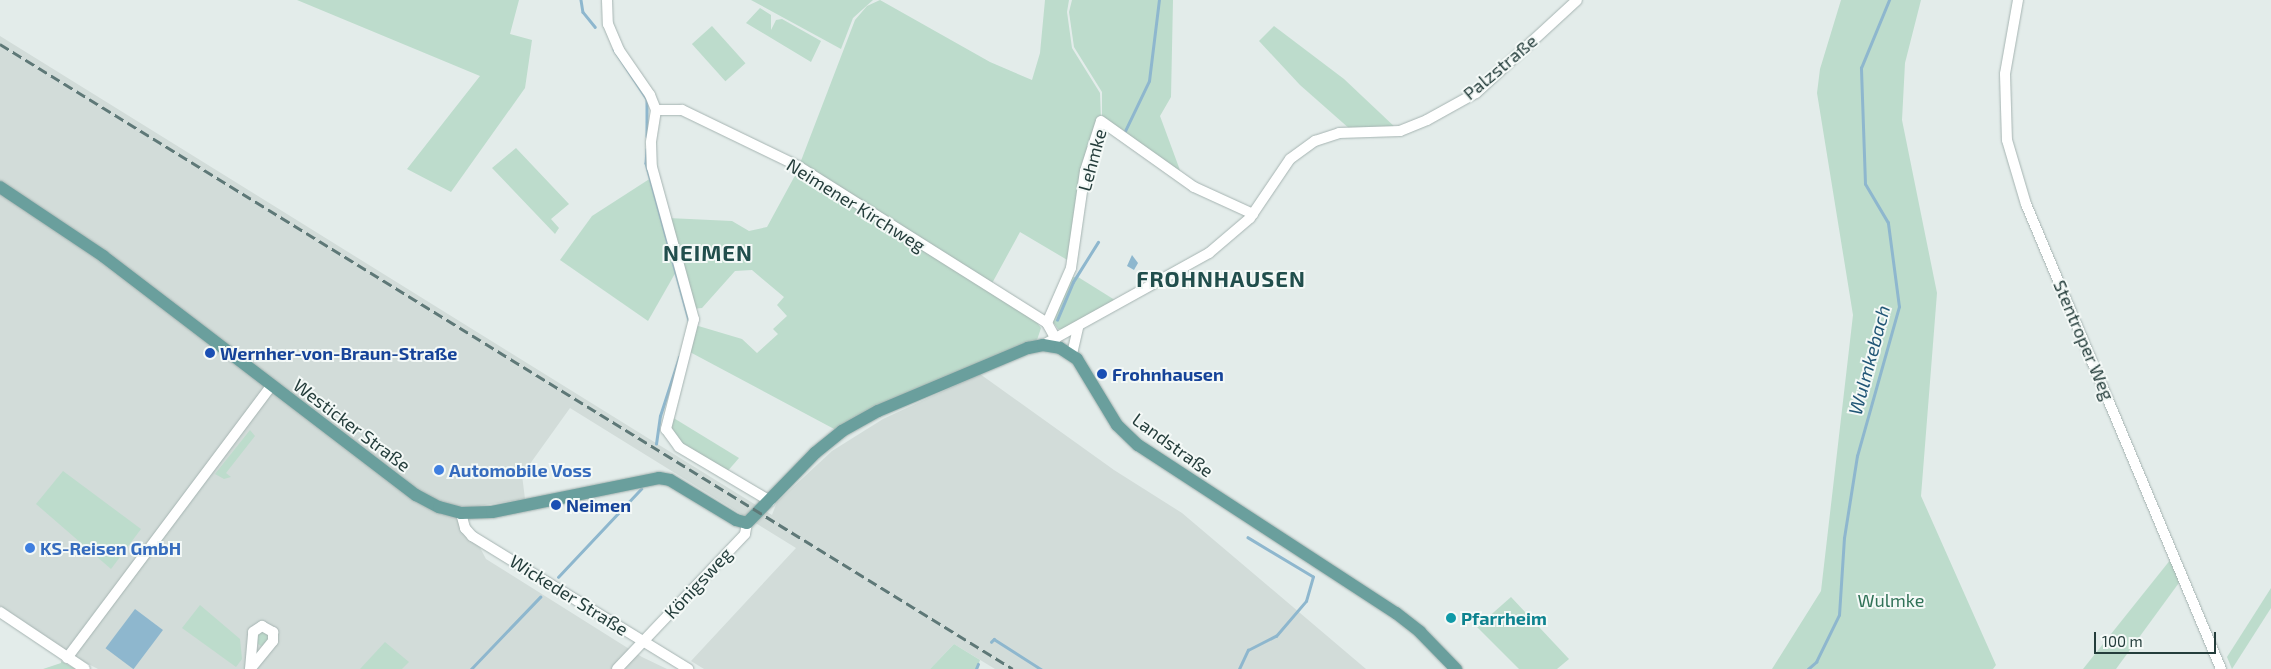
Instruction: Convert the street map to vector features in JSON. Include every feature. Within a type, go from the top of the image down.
[{"type":"main road","name":"Westicker Straße","points":[[0,186],[111,262],[416,495],[438,507],[461,513],[492,512],[659,478],[670,480],[736,520],[752,520]]},
{"type":"main road","points":[[752,520],[815,453],[850,427],[927,390],[1043,345],[1060,348],[1072,354]]},
{"type":"main road","name":"Landstraße","points":[[1072,354],[1117,425],[1138,445],[1396,612],[1420,632],[1456,669]]},
{"type":"street","points":[[607,0],[608,24],[619,50],[650,95],[656,110],[651,143],[652,167],[694,319],[666,429],[679,447],[770,501]]},
{"type":"street","name":"Palzstraße","points":[[1043,345],[1187,268],[1230,237],[1253,214],[1290,159],[1315,141],[1339,133],[1400,131],[1427,120],[1476,92],[1576,0]]},
{"type":"street","name":"Stentroper Weg","points":[[2018,0],[2005,74],[2007,131],[2026,204],[2221,669]]},
{"type":"street","name":"Neimener Kirchweg","points":[[656,110],[682,110],[798,166],[1047,323]]},
{"type":"street","name":"Lehmke","points":[[1047,323],[1071,268],[1085,171],[1101,121],[1194,187],[1253,214]]},
{"type":"street","points":[[1047,323],[1056,338]]},
{"type":"street","points":[[1072,354],[1078,327]]},
{"type":"street","points":[[66,658],[271,386]]},
{"type":"street","name":"Wickeder Straße","points":[[461,513],[465,528],[472,536],[688,669]]},
{"type":"street","name":"Königsweg","points":[[617,669],[745,534],[752,520]]},
{"type":"street","points":[[0,612],[85,669]]},
{"type":"shaded area","points":[[0,36],[772,515],[777,502],[832,451],[883,419],[980,374],[1114,470],[1182,513],[1366,669],[995,669],[954,644],[930,669],[704,669],[691,661],[796,548],[570,408],[522,475],[525,499],[464,508],[463,515],[486,559],[642,657],[667,669],[98,669],[69,654],[0,607]]},
{"type":"green space","points":[[297,0],[519,0],[510,34],[532,40],[525,88],[451,192],[407,169],[480,76]]},
{"type":"green space","points":[[751,0],[873,0],[853,18],[841,49]]},
{"type":"green space","points":[[880,0],[990,62],[1032,80],[1040,53],[1045,0],[1069,0],[1067,12],[1072,48],[1100,93],[1101,120],[1069,261],[1020,232],[990,287],[799,166],[855,20],[867,6]]},
{"type":"green space","points":[[1072,0],[1173,0],[1171,97],[1160,116],[1181,173],[1102,120],[1102,92],[1074,47],[1069,12]]},
{"type":"green space","name":"Wulmke","points":[[1841,0],[1921,0],[1905,63],[1902,120],[1937,293],[1921,496],[1996,665],[1993,669],[1772,669],[1821,591],[1853,315],[1817,93],[1820,69]]},
{"type":"green space","points":[[760,8],[771,15],[771,30],[776,20],[782,19],[821,41],[811,62],[746,23]]},
{"type":"green space","points":[[712,26],[745,63],[725,81],[692,44]]},
{"type":"green space","points":[[1274,26],[1344,79],[1397,129],[1351,130],[1300,85],[1259,41]]},
{"type":"green space","points":[[516,148],[569,204],[551,219],[559,228],[555,234],[492,168]]},
{"type":"green space","points":[[798,170],[1036,321],[1041,328],[1037,340],[836,430],[688,351],[695,325],[742,339],[757,353],[778,334],[773,329],[787,316],[777,305],[784,297],[752,270],[735,271],[702,308],[692,309],[668,218],[732,221],[749,231],[767,227]]},
{"type":"green space","points":[[651,178],[677,270],[648,321],[560,260],[592,216]]},
{"type":"green space","points":[[1068,277],[1078,277],[1118,302],[1066,329],[1058,329],[1053,322],[1054,315]]},
{"type":"green space","points":[[672,417],[739,458],[726,473],[675,440],[669,428]]},
{"type":"green space","points":[[250,430],[255,436],[226,473],[231,477],[224,479],[215,474]]},
{"type":"green space","points":[[63,471],[141,529],[111,569],[36,504]]},
{"type":"green space","points":[[2171,559],[2181,580],[2116,669],[2083,669]]},
{"type":"green space","points":[[2271,588],[2271,608],[2232,669],[2227,657]]},
{"type":"green space","points":[[1511,597],[1569,659],[1557,669],[1519,669],[1477,627]]},
{"type":"green space","points":[[200,605],[240,639],[242,659],[236,667],[182,628]]},
{"type":"green space","points":[[263,632],[268,634],[270,639],[268,644],[263,646],[258,644],[256,639],[258,634]]},
{"type":"green space","points":[[385,642],[409,662],[402,669],[360,669]]},
{"type":"green space","points":[[954,644],[980,660],[977,669],[930,669]]},
{"type":"green space","points":[[61,661],[76,669],[43,669],[61,663]]},
{"type":"water","points":[[1132,255],[1138,263],[1134,270],[1127,266]]},
{"type":"water","points":[[135,609],[163,630],[134,669],[106,648]]},
{"type":"waterway","points":[[581,0],[583,12],[595,27]]},
{"type":"waterway","points":[[1125,131],[1149,81],[1159,0]]},
{"type":"waterway","name":"Wulmkebach","points":[[1808,669],[1816,662],[1839,615],[1844,538],[1857,456],[1899,307],[1888,223],[1865,184],[1861,68],[1889,0]]},
{"type":"waterway","points":[[614,49],[647,99],[647,136]]},
{"type":"waterway","points":[[647,149],[646,163],[689,320]]},
{"type":"waterway","points":[[1057,320],[1073,282],[1098,242]]},
{"type":"waterway","points":[[656,444],[660,416],[679,357]]},
{"type":"waterway","points":[[558,577],[641,489]]},
{"type":"waterway","points":[[1239,669],[1248,650],[1276,636],[1306,601],[1313,577],[1248,538]]},
{"type":"waterway","points":[[471,669],[540,597]]},
{"type":"waterway","points":[[991,642],[994,639],[1041,669]]},
{"type":"waterway","points":[[976,669],[978,664]]},
{"type":"railway","points":[[0,44],[1013,669]]},
{"type":"place","name":"Wernher-von-Braun-Straße","points":[[210,353]]},
{"type":"place","name":"Frohnhausen","points":[[1102,374]]},
{"type":"place","name":"Automobile Voss","points":[[439,470]]},
{"type":"place","name":"Neimen","points":[[556,505]]},
{"type":"place","name":"KS-Reisen GmbH","points":[[30,548]]},
{"type":"place","name":"Pfarrheim","points":[[1451,618]]},
{"type":"district","name":"NEIMEN","points":[[708,253]]},
{"type":"district","name":"FROHNHAUSEN","points":[[1221,279]]}]
